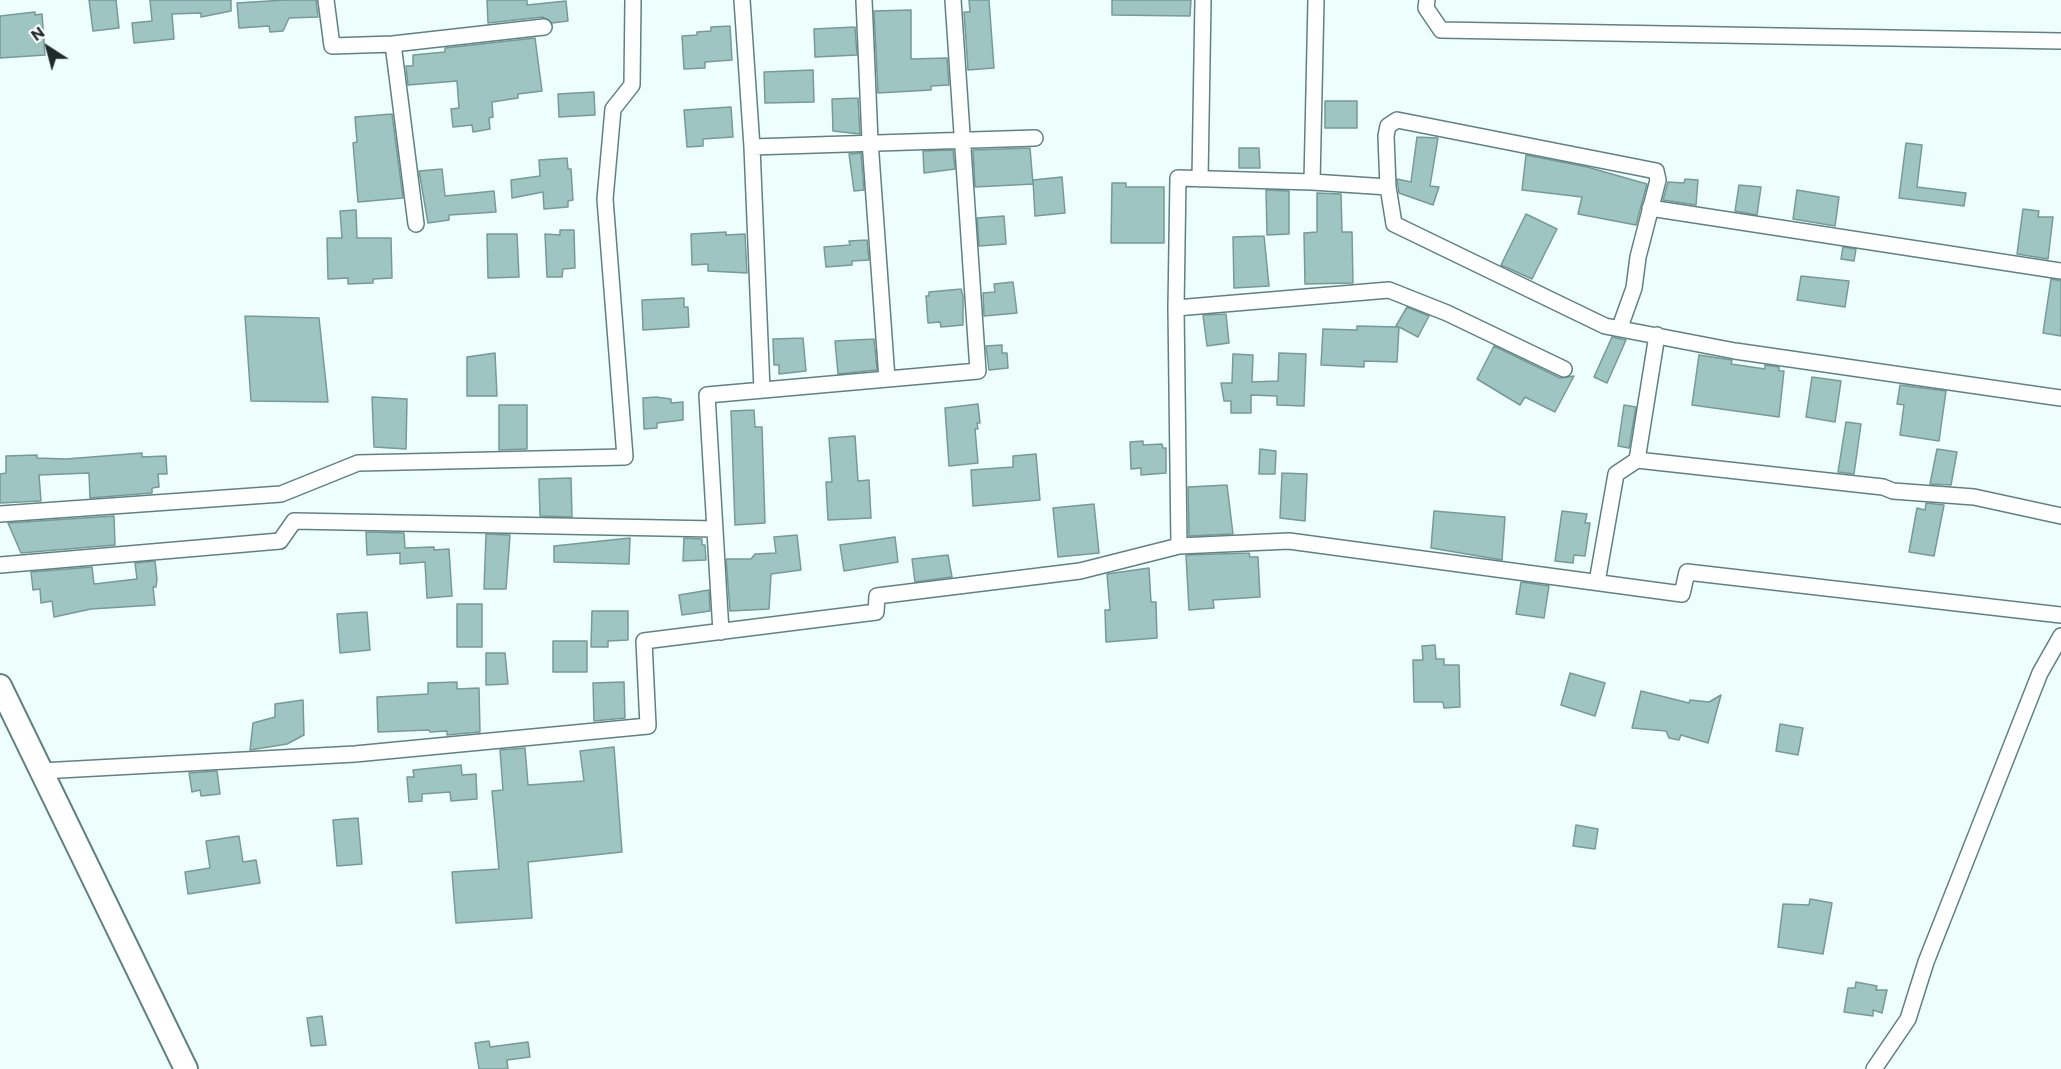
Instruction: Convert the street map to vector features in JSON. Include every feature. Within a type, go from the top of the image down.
[{"type":"main road","points":[[0,686],[186,1069]]},
{"type":"street","points":[[326,0],[332,46],[393,44],[544,27]]},
{"type":"street","points":[[0,514],[281,494],[358,463],[625,458],[605,199],[613,109],[632,85],[633,0]]},
{"type":"street","points":[[742,0],[752,147],[762,390]]},
{"type":"street","points":[[864,0],[870,141],[886,380]]},
{"type":"street","points":[[721,632],[707,395],[978,371],[953,0]]},
{"type":"street","points":[[1200,179],[1203,0]]},
{"type":"street","points":[[1312,182],[1316,0]]},
{"type":"street","points":[[1427,0],[1426,8],[1441,30],[2061,41]]},
{"type":"street","points":[[393,44],[416,224]]},
{"type":"street","points":[[1620,327],[1634,288],[1638,257],[1658,180],[1656,171],[1397,120],[1388,126],[1386,136],[1388,187],[1394,224],[1605,326],[1620,327],[1735,351],[2061,398]]},
{"type":"street","points":[[752,147],[870,141],[1035,138]]},
{"type":"street","points":[[1179,546],[1176,308],[1178,178],[1388,187]]},
{"type":"street","points":[[1650,208],[2061,271]]},
{"type":"street","points":[[1176,308],[1389,290],[1447,313],[1564,369]]},
{"type":"street","points":[[1637,460],[1657,335]]},
{"type":"street","points":[[1597,582],[1616,474],[1637,460],[1883,487],[1893,491],[1974,497],[2061,516]]},
{"type":"street","points":[[0,565],[280,541],[294,521],[715,529]]},
{"type":"street","points":[[41,771],[355,754],[648,726],[644,641],[876,612],[877,596],[1080,572],[1179,546],[1289,541],[1682,594],[1687,572],[2061,615]]},
{"type":"street","points":[[1874,1069],[1908,1019],[1926,962],[2040,673],[2055,658],[2061,636]]},
{"type":"building","points":[[89,0],[116,0],[119,28],[93,31]]},
{"type":"building","points":[[150,0],[231,0],[231,11],[201,17],[201,13],[172,14],[174,39],[134,43],[132,23],[152,21]]},
{"type":"building","points":[[316,0],[318,17],[289,18],[283,31],[270,32],[269,26],[239,28],[237,3]]},
{"type":"building","points":[[487,0],[527,0],[527,5],[566,1],[568,21],[552,23],[543,17],[488,23]]},
{"type":"building","points":[[969,0],[989,0],[994,68],[968,70],[964,12],[970,12]]},
{"type":"building","points":[[1112,0],[1191,0],[1190,16],[1112,15]]},
{"type":"building","points":[[911,10],[911,59],[947,58],[949,85],[931,86],[931,90],[878,93],[874,11]]},
{"type":"building","points":[[35,12],[35,15],[42,14],[45,55],[0,58],[0,16]]},
{"type":"building","points":[[730,26],[732,60],[705,62],[705,68],[684,69],[682,36],[711,31],[711,27]]},
{"type":"building","points":[[855,27],[857,55],[815,57],[814,29]]},
{"type":"building","points":[[535,38],[542,91],[518,94],[518,98],[492,102],[493,117],[489,118],[490,129],[473,132],[472,125],[453,127],[451,109],[459,108],[457,81],[408,85],[406,66],[413,66],[413,55],[445,52],[445,48]]},
{"type":"building","points":[[813,70],[814,102],[765,103],[764,72]]},
{"type":"building","points":[[594,92],[595,115],[559,117],[558,94]]},
{"type":"building","points":[[858,98],[860,134],[833,131],[832,99]]},
{"type":"building","points":[[1325,101],[1357,101],[1357,128],[1325,128]]},
{"type":"building","points":[[731,107],[733,137],[703,139],[703,146],[687,147],[684,110]]},
{"type":"building","points":[[392,114],[403,198],[358,202],[353,143],[357,142],[355,117]]},
{"type":"building","points":[[1417,137],[1438,138],[1430,186],[1439,187],[1433,205],[1399,193],[1397,179],[1411,182]]},
{"type":"building","points":[[1906,143],[1922,145],[1917,187],[1966,193],[1964,206],[1899,198]]},
{"type":"building","points":[[1030,148],[1033,184],[975,187],[973,150]]},
{"type":"building","points":[[1239,148],[1259,148],[1260,168],[1239,168]]},
{"type":"building","points":[[953,150],[955,169],[924,173],[923,151]]},
{"type":"building","points":[[861,153],[864,190],[854,191],[849,154]]},
{"type":"building","points":[[1526,155],[1587,167],[1647,184],[1636,225],[1578,214],[1582,197],[1522,190]]},
{"type":"building","points":[[567,158],[568,169],[571,169],[573,200],[568,201],[568,207],[544,209],[543,192],[512,198],[511,180],[540,176],[539,160]]},
{"type":"building","points":[[442,169],[445,196],[494,191],[496,212],[449,215],[449,220],[428,223],[419,171]]},
{"type":"building","points":[[1062,177],[1065,213],[1035,216],[1033,180]]},
{"type":"building","points":[[1685,179],[1698,180],[1696,205],[1663,200],[1668,182],[1684,183]]},
{"type":"building","points":[[1112,183],[1126,183],[1126,187],[1164,187],[1164,243],[1111,243]]},
{"type":"building","points":[[1739,185],[1761,187],[1757,215],[1735,211]]},
{"type":"building","points":[[1266,190],[1289,191],[1289,234],[1267,235]]},
{"type":"building","points":[[1797,190],[1839,197],[1835,226],[1793,219]]},
{"type":"building","points":[[1317,193],[1341,194],[1342,232],[1352,232],[1353,283],[1305,284],[1304,233],[1317,232]]},
{"type":"building","points":[[2023,209],[2039,211],[2038,217],[2053,217],[2048,259],[2017,254]]},
{"type":"building","points":[[356,210],[357,238],[391,238],[392,278],[373,279],[373,283],[348,284],[348,278],[328,279],[327,238],[342,238],[340,211]]},
{"type":"building","points":[[1526,214],[1557,229],[1532,279],[1501,265]]},
{"type":"building","points":[[1004,216],[1006,244],[979,246],[977,218]]},
{"type":"building","points":[[560,230],[574,230],[575,268],[563,269],[562,277],[547,277],[545,234],[560,235]]},
{"type":"building","points":[[726,232],[726,235],[745,234],[747,273],[708,271],[708,264],[692,265],[691,234]]},
{"type":"building","points":[[487,234],[517,234],[519,277],[488,278]]},
{"type":"building","points":[[1264,236],[1269,286],[1234,288],[1233,237]]},
{"type":"building","points":[[867,240],[869,260],[852,261],[852,265],[826,267],[824,247],[850,245],[849,241]]},
{"type":"building","points":[[1843,247],[1856,249],[1854,261],[1841,259]]},
{"type":"building","points":[[1801,276],[1849,281],[1845,307],[1797,300]]},
{"type":"building","points":[[2051,279],[2061,281],[2061,336],[2043,333]]},
{"type":"building","points":[[1013,282],[1017,313],[984,316],[983,293],[995,292],[994,284]]},
{"type":"building","points":[[961,289],[963,325],[941,327],[940,322],[928,323],[926,296],[929,296],[929,292]]},
{"type":"building","points":[[684,298],[684,307],[688,307],[689,327],[643,330],[642,300]]},
{"type":"building","points":[[1407,307],[1429,316],[1418,337],[1399,327],[1397,362],[1364,361],[1364,367],[1321,365],[1323,329],[1357,330],[1357,326],[1398,327],[1396,326]]},
{"type":"building","points":[[1226,314],[1229,343],[1207,346],[1203,315]]},
{"type":"building","points":[[245,316],[319,318],[328,402],[251,401]]},
{"type":"building","points":[[1612,337],[1626,340],[1607,383],[1594,377]]},
{"type":"building","points":[[803,338],[806,371],[779,374],[779,365],[774,365],[773,339]]},
{"type":"building","points":[[874,339],[877,370],[838,374],[835,341]]},
{"type":"building","points":[[1002,345],[1002,353],[1007,353],[1008,368],[989,370],[986,346]]},
{"type":"building","points":[[1494,346],[1560,378],[1574,376],[1555,412],[1525,397],[1520,405],[1477,379]]},
{"type":"building","points":[[495,353],[497,396],[467,396],[467,357]]},
{"type":"building","points":[[1279,353],[1306,354],[1304,406],[1277,405],[1277,396],[1251,395],[1251,413],[1231,413],[1231,401],[1224,401],[1221,383],[1232,383],[1233,354],[1253,355],[1252,382],[1278,381]]},
{"type":"building","points":[[1699,355],[1732,360],[1731,364],[1765,369],[1765,365],[1779,367],[1779,371],[1784,371],[1779,417],[1692,405]]},
{"type":"building","points":[[1812,377],[1841,381],[1835,422],[1806,417]]},
{"type":"building","points":[[1900,385],[1946,391],[1939,441],[1900,435],[1904,405],[1897,404]]},
{"type":"building","points":[[372,397],[407,399],[406,449],[374,447]]},
{"type":"building","points":[[643,398],[671,399],[671,403],[683,402],[683,420],[657,423],[657,428],[644,429]]},
{"type":"building","points":[[978,404],[980,423],[977,423],[978,429],[975,429],[978,463],[949,466],[945,408]]},
{"type":"building","points":[[499,405],[527,405],[527,449],[499,450]]},
{"type":"building","points":[[1624,405],[1636,407],[1629,448],[1618,446]]},
{"type":"building","points":[[754,410],[755,427],[762,427],[765,523],[735,525],[731,411]]},
{"type":"building","points":[[1846,422],[1861,424],[1854,474],[1838,472]]},
{"type":"building","points":[[855,436],[858,481],[869,480],[871,518],[828,520],[826,482],[832,482],[829,438]]},
{"type":"building","points":[[1143,441],[1143,445],[1162,444],[1163,448],[1166,448],[1166,473],[1141,475],[1141,468],[1131,469],[1130,442]]},
{"type":"building","points":[[1260,449],[1276,451],[1275,474],[1259,474]]},
{"type":"building","points":[[1937,449],[1957,452],[1951,485],[1930,484]]},
{"type":"building","points":[[142,453],[142,457],[166,456],[167,474],[158,474],[159,487],[152,488],[152,493],[90,498],[89,473],[39,475],[41,501],[0,503],[0,474],[6,473],[6,456],[37,455],[37,458],[66,459]]},
{"type":"building","points":[[1036,454],[1040,500],[973,506],[971,470],[1013,467],[1013,456]]},
{"type":"building","points":[[1282,473],[1307,474],[1305,521],[1280,518]]},
{"type":"building","points":[[571,478],[572,517],[540,516],[539,479]]},
{"type":"building","points":[[1227,485],[1233,534],[1189,536],[1188,487]]},
{"type":"building","points":[[1926,503],[1944,505],[1934,556],[1909,552],[1917,508],[1925,510]]},
{"type":"building","points":[[1094,504],[1099,553],[1058,557],[1053,508]]},
{"type":"building","points":[[1434,511],[1505,517],[1502,560],[1431,548]]},
{"type":"building","points":[[1562,511],[1587,514],[1585,523],[1590,523],[1585,556],[1574,555],[1573,563],[1555,561]]},
{"type":"building","points":[[114,516],[115,545],[21,553],[8,523]]},
{"type":"building","points":[[366,532],[404,533],[405,548],[449,549],[452,596],[427,598],[425,562],[400,564],[400,553],[367,555]]},
{"type":"building","points":[[486,534],[510,535],[506,589],[484,589]]},
{"type":"building","points":[[797,535],[801,570],[771,574],[769,609],[730,611],[726,559],[751,559],[755,554],[776,553],[774,537]]},
{"type":"building","points":[[895,537],[898,562],[844,571],[840,545]]},
{"type":"building","points":[[630,538],[629,564],[554,562],[554,546]]},
{"type":"building","points":[[684,538],[702,539],[702,545],[705,545],[706,560],[683,561]]},
{"type":"building","points":[[1249,553],[1250,557],[1258,557],[1260,597],[1213,600],[1214,608],[1189,610],[1186,555]]},
{"type":"building","points":[[948,555],[952,577],[915,582],[912,559]]},
{"type":"building","points":[[155,561],[157,579],[156,587],[153,587],[155,605],[91,609],[54,617],[52,601],[41,603],[40,589],[33,590],[31,572],[92,567],[94,584],[137,579],[135,563]]},
{"type":"building","points":[[1149,568],[1151,602],[1156,602],[1157,638],[1106,642],[1105,610],[1110,610],[1107,574]]},
{"type":"building","points":[[1521,582],[1549,586],[1544,618],[1516,614]]},
{"type":"building","points":[[709,590],[710,611],[682,615],[679,595]]},
{"type":"building","points":[[457,604],[482,604],[482,647],[457,647]]},
{"type":"building","points":[[592,611],[628,611],[628,640],[608,641],[608,647],[591,647]]},
{"type":"building","points":[[367,612],[370,650],[340,653],[337,614]]},
{"type":"building","points":[[553,641],[587,641],[587,672],[553,672]]},
{"type":"building","points":[[1435,645],[1436,659],[1444,659],[1444,665],[1459,665],[1460,707],[1444,708],[1443,702],[1414,702],[1413,660],[1423,660],[1422,646]]},
{"type":"building","points":[[486,653],[505,653],[508,684],[486,685]]},
{"type":"building","points":[[1570,673],[1605,683],[1595,716],[1561,705]]},
{"type":"building","points":[[457,682],[457,689],[479,688],[480,732],[447,735],[447,731],[430,732],[429,730],[378,732],[377,697],[428,694],[428,683]]},
{"type":"building","points":[[624,682],[625,718],[594,721],[593,683]]},
{"type":"building","points":[[1641,691],[1689,703],[1690,700],[1709,702],[1721,695],[1708,743],[1681,735],[1679,740],[1669,738],[1666,731],[1632,728]]},
{"type":"building","points":[[303,700],[304,735],[287,744],[250,750],[253,723],[275,717],[275,704]]},
{"type":"building","points":[[1780,724],[1803,728],[1798,755],[1776,751]]},
{"type":"building","points":[[614,747],[622,852],[528,862],[532,918],[456,923],[452,872],[499,869],[492,791],[503,790],[500,750],[525,748],[528,785],[584,781],[580,751]]},
{"type":"building","points":[[461,765],[462,775],[476,774],[477,799],[451,801],[450,792],[422,794],[422,801],[409,802],[407,777],[414,777],[413,770]]},
{"type":"building","points":[[217,771],[220,794],[201,796],[200,790],[192,792],[189,773]]},
{"type":"building","points":[[358,818],[362,864],[337,866],[333,820]]},
{"type":"building","points":[[1576,825],[1598,829],[1595,849],[1573,846]]},
{"type":"building","points":[[239,836],[243,862],[256,860],[260,883],[188,894],[185,872],[210,868],[206,841]]},
{"type":"building","points":[[1810,899],[1832,903],[1823,954],[1778,947],[1783,904],[1809,905]]},
{"type":"building","points":[[1856,982],[1877,986],[1876,990],[1887,990],[1882,1013],[1873,1010],[1873,1016],[1844,1012],[1848,988],[1855,988]]},
{"type":"building","points":[[322,1016],[326,1045],[311,1046],[307,1018]]},
{"type":"building","points":[[489,1041],[490,1047],[528,1042],[530,1057],[507,1060],[508,1069],[479,1069],[475,1043]]}]
